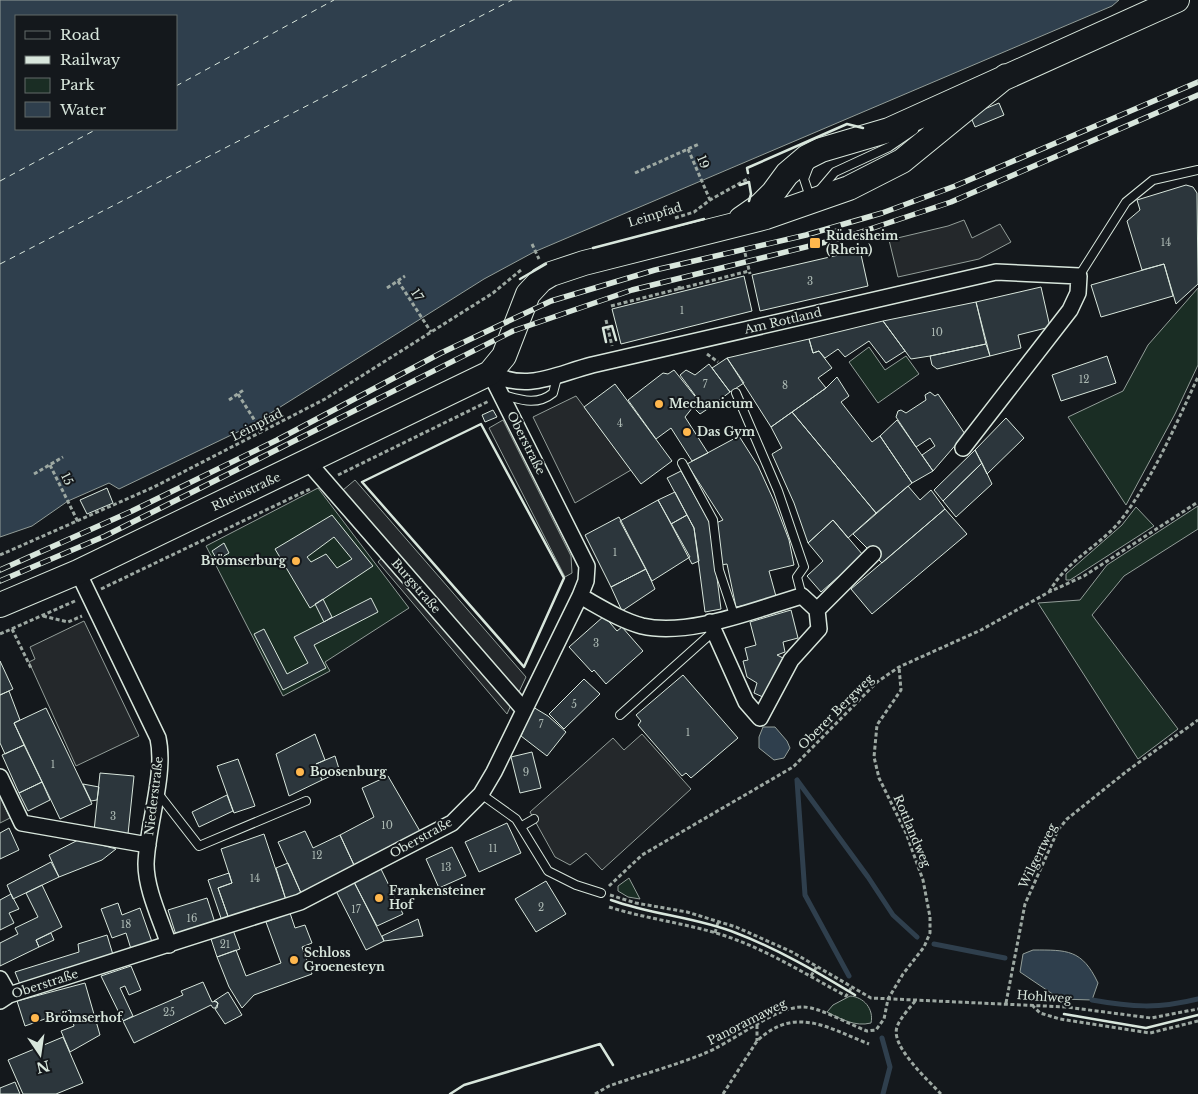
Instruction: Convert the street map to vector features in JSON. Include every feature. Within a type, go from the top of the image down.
[{"type":"main road","points":[[734,223],[761,205],[787,174],[807,157],[821,150],[864,139],[889,130],[1143,10],[1177,0]]},
{"type":"main road","points":[[490,373],[504,356],[523,302],[541,280],[584,263],[734,223],[766,217],[849,188],[902,161],[1006,76]]},
{"type":"main road","name":"Rheinstraße","points":[[0,605],[78,572],[490,373]]},
{"type":"street","name":"Am Rottland","points":[[490,373],[506,381],[530,383],[558,374],[996,272],[1079,276]]},
{"type":"street","points":[[963,448],[1070,310],[1078,292],[1079,276]]},
{"type":"street","name":"Oberstraße","points":[[5,998],[300,902],[452,823],[481,794],[580,596],[586,581],[587,566],[490,373]]},
{"type":"street","name":"Burgstraße","points":[[309,462],[524,710]]},
{"type":"street","points":[[817,610],[873,554]]},
{"type":"street","name":"Niederstraße","points":[[78,572],[158,738],[160,757],[146,865],[150,888],[169,945]]},
{"type":"street","points":[[580,596],[626,621],[643,626],[674,628],[712,626],[734,615],[802,596],[817,610],[819,629],[791,660],[760,718],[746,702],[712,626]]},
{"type":"street","points":[[0,777],[22,824],[148,845]]},
{"type":"street","points":[[0,979],[5,998]]},
{"type":"lane","points":[[812,201],[804,179],[806,168],[812,163],[864,139]]},
{"type":"lane","points":[[1079,276],[1126,202],[1154,180],[1198,170]]},
{"type":"lane","points":[[502,395],[521,400],[542,400],[552,393],[558,374]]},
{"type":"lane","points":[[736,393],[778,491],[804,567],[797,577],[802,596]]},
{"type":"lane","points":[[682,463],[713,520],[719,570],[734,615]]},
{"type":"lane","points":[[620,715],[712,626]]},
{"type":"lane","points":[[155,790],[200,846],[306,801]]},
{"type":"lane","points":[[481,794],[516,818],[548,871],[576,885],[601,893]]},
{"type":"lane","points":[[522,826],[534,819]]},
{"type":"path","points":[[635,173],[699,144]]},
{"type":"path","name":"19","points":[[688,149],[710,200]]},
{"type":"path","name":"Leinpfad","points":[[669,220],[694,212],[739,182],[749,178]]},
{"type":"path","points":[[532,244],[534,252],[539,259]]},
{"type":"path","points":[[611,306],[750,273],[745,253]]},
{"type":"path","points":[[388,288],[406,276]]},
{"type":"path","name":"17","points":[[398,281],[431,332]]},
{"type":"path","name":"Leinpfad","points":[[0,555],[78,522],[262,432],[325,398],[493,293],[506,282]]},
{"type":"path","points":[[606,320],[611,341]]},
{"type":"path","points":[[1049,592],[1062,571],[1124,517],[1159,459],[1198,377]]},
{"type":"path","points":[[229,400],[245,389]]},
{"type":"path","points":[[238,394],[262,432]]},
{"type":"path","points":[[0,634],[89,595],[502,395]]},
{"type":"path","points":[[34,474],[63,457]]},
{"type":"path","name":"15","points":[[50,465],[78,522]]},
{"type":"path","name":"Oberer Bergweg","points":[[601,893],[642,855],[793,767],[877,682],[900,667],[981,630],[1049,592],[1084,576],[1198,502]]},
{"type":"path","points":[[42,616],[68,622],[96,610]]},
{"type":"path","points":[[12,629],[31,668]]},
{"type":"path","name":"Rottlandweg","points":[[888,999],[903,974],[924,948],[930,933],[930,917],[923,880],[906,833],[879,778],[874,756],[877,725],[901,690],[900,667]]},
{"type":"path","name":"Wilgertweg","points":[[1006,1003],[1025,904],[1058,830],[1067,819],[1127,771],[1198,720]]},
{"type":"path","name":"Hohlweg","points":[[601,893],[636,903],[687,912],[760,938],[816,966],[871,998],[1006,1003],[1151,1018],[1198,1009]]},
{"type":"path","points":[[609,907],[634,915],[685,924],[742,942],[811,976],[846,996],[852,986]]},
{"type":"path","points":[[715,933],[718,922]]},
{"type":"path","points":[[811,976],[816,966]]},
{"type":"path","name":"Panoramaweg","points":[[595,1094],[609,1086],[705,1054],[779,1014],[803,1006],[872,1031],[876,1030],[884,1019],[888,999]]},
{"type":"path","points":[[915,1001],[897,1028],[896,1036],[907,1057],[941,1094]]},
{"type":"path","points":[[1032,1005],[1040,1013],[1060,1019],[1150,1033],[1198,1020]]},
{"type":"path","points":[[722,1094],[758,1041],[764,1035],[783,1025],[797,1021],[809,1021],[869,1044]]},
{"type":"path","points":[[757,1025],[758,1041]]},
{"type":"green space","points":[[1198,288],[1198,365],[1175,414],[1126,505],[1068,417],[1123,391],[1148,345]]},
{"type":"green space","points":[[869,347],[885,370],[906,356],[919,374],[878,403],[849,362]]},
{"type":"green space","points":[[318,488],[409,608],[325,662],[330,671],[283,696],[206,546]]},
{"type":"green space","points":[[1198,506],[1198,529],[1124,576],[1092,615],[1178,729],[1138,759],[1038,603],[1080,600],[1107,565]]},
{"type":"green space","points":[[1136,507],[1154,526],[1070,580],[1066,580],[1066,574],[1122,525]]},
{"type":"green space","points":[[629,878],[640,899],[628,897],[618,891],[618,886]]},
{"type":"green space","points":[[850,996],[864,1001],[871,1013],[871,1023],[854,1023],[827,1012],[833,1005]]},
{"type":"shaded area","points":[[964,220],[972,238],[1000,224],[1011,242],[979,259],[898,277],[889,240],[948,226]]},
{"type":"shaded area","points":[[576,396],[631,470],[575,503],[533,417]]},
{"type":"shaded area","points":[[503,420],[571,556],[572,573],[565,577],[489,428]]},
{"type":"shaded area","points":[[355,480],[526,677],[518,694],[343,490]]},
{"type":"shaded area","points":[[387,552],[512,703],[507,714],[378,562]]},
{"type":"shaded area","points":[[84,621],[139,736],[76,766],[29,662],[35,659],[30,647]]},
{"type":"shaded area","points":[[642,734],[691,789],[602,870],[586,853],[570,865],[555,857],[530,812],[613,738],[624,750]]},
{"type":"shaded area","points":[[0,797],[10,818],[0,823]]},
{"type":"water","points":[[0,0],[1119,0],[1112,6],[534,252],[484,279],[250,426],[119,489],[109,483],[68,501],[32,526],[0,537]]},
{"type":"water","points":[[763,727],[775,727],[787,741],[790,748],[784,758],[774,760],[759,748],[759,737]]},
{"type":"water","points":[[1033,950],[1064,951],[1079,958],[1086,964],[1098,983],[1092,1000],[1060,999],[1020,972],[1023,954]]},
{"type":"building","points":[[999,103],[1004,115],[975,127],[970,115]]},
{"type":"building","points":[[1186,185],[1193,187],[1197,193],[1198,284],[1176,304],[1164,264],[1142,270],[1127,221],[1140,210],[1137,200]]},
{"type":"building","points":[[860,250],[868,286],[760,311],[752,275]]},
{"type":"building","points":[[1164,264],[1173,296],[1101,317],[1091,285]]},
{"type":"building","points":[[744,276],[752,311],[621,344],[612,309]]},
{"type":"building","points":[[1041,287],[1050,327],[1018,335],[1021,348],[990,356],[976,302]]},
{"type":"building","points":[[976,302],[986,344],[930,356],[911,359],[883,321]]},
{"type":"building","points":[[883,321],[905,351],[886,363],[869,341],[845,357],[838,349],[825,358],[819,351],[813,353],[809,339]]},
{"type":"building","points":[[809,339],[813,353],[819,351],[832,368],[818,378],[826,388],[771,427],[727,358]]},
{"type":"building","points":[[986,344],[990,356],[937,369],[932,365],[930,356]]},
{"type":"building","points":[[1107,356],[1116,383],[1061,401],[1052,375]]},
{"type":"building","points":[[727,358],[744,383],[730,392],[712,368]]},
{"type":"building","points":[[709,364],[730,392],[706,410],[680,375],[686,370],[695,375]]},
{"type":"building","points":[[674,370],[706,410],[700,414],[693,407],[685,417],[708,453],[692,461],[671,428],[656,439],[628,400],[663,373],[668,374]]},
{"type":"building","points":[[837,377],[849,396],[841,402],[872,442],[880,436],[912,483],[876,513],[792,412],[826,388]]},
{"type":"building","points":[[615,384],[672,461],[641,484],[584,407]]},
{"type":"building","points":[[930,392],[935,396],[938,394],[965,434],[933,471],[922,455],[935,446],[930,438],[916,447],[896,417],[898,411],[901,410],[906,413],[926,400],[925,395]]},
{"type":"building","points":[[493,410],[497,417],[485,422],[482,415]]},
{"type":"building","points":[[792,412],[876,513],[848,538],[833,520],[808,543],[794,503],[772,454],[782,448],[771,427]]},
{"type":"building","points":[[1006,418],[1024,438],[987,474],[975,450]]},
{"type":"building","points":[[897,420],[933,471],[912,483],[880,436]]},
{"type":"building","points":[[739,436],[758,466],[774,501],[789,540],[794,565],[769,571],[777,600],[736,607],[727,564],[721,565],[716,523],[723,520],[687,464]]},
{"type":"building","points":[[975,450],[982,463],[943,501],[934,490]]},
{"type":"building","points":[[982,463],[992,484],[956,517],[943,501]]},
{"type":"building","points":[[681,471],[710,523],[721,609],[705,612],[694,528],[667,478]]},
{"type":"building","points":[[908,486],[920,500],[931,490],[945,509],[882,563],[853,534]]},
{"type":"building","points":[[107,488],[113,503],[87,514],[80,500]]},
{"type":"building","points":[[675,492],[687,515],[671,524],[658,500]]},
{"type":"building","points":[[658,500],[690,557],[652,581],[620,521]]},
{"type":"building","points":[[945,509],[967,534],[872,614],[851,589]]},
{"type":"building","name":"Brömserburg","points":[[332,515],[373,566],[310,608],[275,549]],"holes":[[[334,537],[352,559],[337,568],[326,554],[311,562],[307,557]]]},
{"type":"building","points":[[687,515],[694,528],[699,561],[692,564],[671,524]]},
{"type":"building","points":[[619,517],[646,569],[611,587],[585,535]]},
{"type":"building","points":[[833,520],[863,555],[821,592],[807,576],[823,561],[808,543]]},
{"type":"building","points":[[224,543],[229,553],[217,560],[212,551]]},
{"type":"building","points":[[646,569],[655,589],[622,611],[611,587]]},
{"type":"building","points":[[371,598],[378,612],[314,645],[326,668],[283,690],[254,634],[264,629],[287,674],[308,663],[294,637]]},
{"type":"building","points":[[323,599],[332,617],[324,622],[315,604]]},
{"type":"building","points":[[791,610],[798,638],[783,642],[785,652],[777,655],[785,659],[765,698],[754,693],[757,683],[747,677],[743,661],[748,660],[745,648],[756,645],[750,622]]},
{"type":"building","points":[[604,616],[617,631],[622,627],[643,651],[606,684],[569,647]]},
{"type":"building","points":[[0,661],[13,689],[0,695]]},
{"type":"building","points":[[683,675],[738,738],[691,778],[686,773],[682,776],[638,725],[641,721],[636,715]]},
{"type":"building","points":[[584,679],[600,694],[564,729],[549,714]]},
{"type":"building","points":[[9,691],[20,720],[14,723],[24,745],[5,754],[0,743],[0,695]]},
{"type":"building","points":[[533,707],[548,716],[566,732],[547,756],[521,736]]},
{"type":"building","points":[[46,708],[92,804],[60,819],[14,723]]},
{"type":"building","name":"Boosenburg","points":[[315,734],[325,760],[316,764],[322,780],[289,796],[276,754]]},
{"type":"building","points":[[24,745],[42,782],[19,793],[2,755]]},
{"type":"building","points":[[532,752],[541,788],[520,793],[511,757]]},
{"type":"building","points":[[335,756],[340,772],[322,780],[316,764]]},
{"type":"building","points":[[238,759],[255,806],[234,813],[217,766]]},
{"type":"building","points":[[100,773],[134,776],[128,834],[94,831]]},
{"type":"building","points":[[388,776],[421,833],[354,865],[340,835],[374,817],[362,788]]},
{"type":"building","points":[[42,782],[50,800],[28,811],[19,793]]},
{"type":"building","points":[[83,784],[99,787],[97,800],[91,801]]},
{"type":"building","points":[[227,795],[233,811],[199,827],[192,812]]},
{"type":"building","points":[[507,823],[521,853],[479,872],[465,842]]},
{"type":"building","points":[[9,828],[19,850],[0,859],[0,833]]},
{"type":"building","points":[[305,831],[313,848],[340,835],[354,865],[301,893],[278,842]]},
{"type":"building","points":[[264,834],[286,900],[229,919],[218,888],[232,883],[221,849]]},
{"type":"building","points":[[80,839],[116,849],[102,860],[59,877],[49,855]]},
{"type":"building","points":[[452,847],[466,876],[439,888],[426,859]]},
{"type":"building","points":[[51,862],[59,877],[13,899],[7,885]]},
{"type":"building","points":[[288,863],[301,893],[286,900],[276,868]]},
{"type":"building","name":"Frankensteiner Hof","points":[[380,867],[403,914],[377,926],[354,882]]},
{"type":"building","points":[[229,873],[232,883],[218,888],[229,919],[222,921],[208,880]]},
{"type":"building","points":[[546,881],[566,914],[536,932],[515,899]]},
{"type":"building","points":[[354,882],[384,941],[366,950],[336,891]]},
{"type":"building","points":[[42,885],[62,927],[36,940],[39,947],[0,966],[0,943],[18,934],[15,928],[38,917],[26,893]]},
{"type":"building","points":[[11,894],[19,909],[9,913],[14,923],[0,930],[0,900]]},
{"type":"building","points":[[207,898],[216,926],[177,938],[168,910]]},
{"type":"building","points":[[118,903],[122,915],[140,908],[152,942],[131,949],[126,933],[112,938],[101,909]]},
{"type":"building","name":"Schloss Groenesteyn","points":[[290,913],[295,928],[305,925],[312,943],[302,947],[312,974],[254,995],[242,1008],[229,987],[217,957],[236,950],[246,976],[281,963],[266,922]]},
{"type":"building","points":[[418,919],[423,936],[384,941],[382,936]]},
{"type":"building","points":[[233,930],[240,949],[217,957],[211,939]]},
{"type":"building","points":[[51,933],[54,940],[39,947],[36,940]]},
{"type":"building","points":[[107,935],[114,958],[21,987],[15,972],[79,952],[78,944]]},
{"type":"building","points":[[131,966],[141,990],[129,995],[125,986],[120,988],[133,1016],[123,1021],[101,976]]},
{"type":"building","points":[[203,982],[212,1002],[216,1001],[218,1003],[217,1008],[213,1008],[211,1005],[134,1043],[123,1021],[183,995],[181,991]]},
{"type":"building","name":"Brömserhof","points":[[85,983],[100,1035],[70,1052],[61,1031],[74,1026],[70,1010],[25,1026],[17,1001]]},
{"type":"building","points":[[228,992],[242,1015],[225,1024],[215,1009],[218,1003],[214,1001]]},
{"type":"building","points":[[63,1037],[83,1083],[56,1094],[23,1094],[8,1060]]},
{"type":"building","points":[[15,1082],[20,1094],[0,1094],[0,1088]]},
{"type":"waterway","points":[[797,780],[805,895],[849,976]]},
{"type":"waterway","points":[[797,780],[868,877],[893,915],[917,937]]},
{"type":"waterway","points":[[934,944],[1005,958]]},
{"type":"waterway","points":[[1092,1000],[1158,1006],[1198,999]]},
{"type":"waterway","points":[[882,1038],[890,1067],[883,1094]]},
{"type":"ferry route","points":[[178,85],[334,0]]},
{"type":"ferry route","points":[[0,264],[512,0]]},
{"type":"ferry route","points":[[0,181],[95,130]]},
{"type":"railway","points":[[0,570],[132,511],[277,440],[441,353],[551,301],[655,270],[806,235],[882,213],[955,186],[1198,82]]},
{"type":"railway","points":[[0,581],[105,536],[513,331],[632,290],[846,237],[951,202],[1198,95]]},
{"type":"wall","points":[[748,173],[747,168],[847,124],[863,128]]},
{"type":"wall","points":[[740,185],[749,182],[751,194],[749,201]]},
{"type":"wall","points":[[593,248],[704,219]]},
{"type":"wall","points":[[520,279],[546,264]]},
{"type":"wall","points":[[606,342],[603,328],[612,326],[616,340]]},
{"type":"wall","points":[[481,424],[564,578],[524,667],[362,482],[481,424]]},
{"type":"wall","points":[[611,900],[705,923],[752,939],[812,969],[855,995]]},
{"type":"wall","points":[[1064,1014],[1146,1028],[1198,1015]]},
{"type":"wall","points":[[450,1094],[464,1085],[600,1044],[613,1065]]},
{"type":"place","name":"Rüdesheim (Rhein)","points":[[815,243]]},
{"type":"place","name":"Mechanicum","points":[[659,404]]},
{"type":"place","name":"Das Gym","points":[[687,432]]},
{"type":"place","name":"Brömserburg","points":[[296,561]]},
{"type":"place","name":"Boosenburg","points":[[300,772]]},
{"type":"place","name":"Frankensteiner Hof","points":[[379,898]]},
{"type":"place","name":"Schloss Groenesteyn","points":[[294,960]]},
{"type":"place","name":"Brömserhof","points":[[35,1018]]}]
